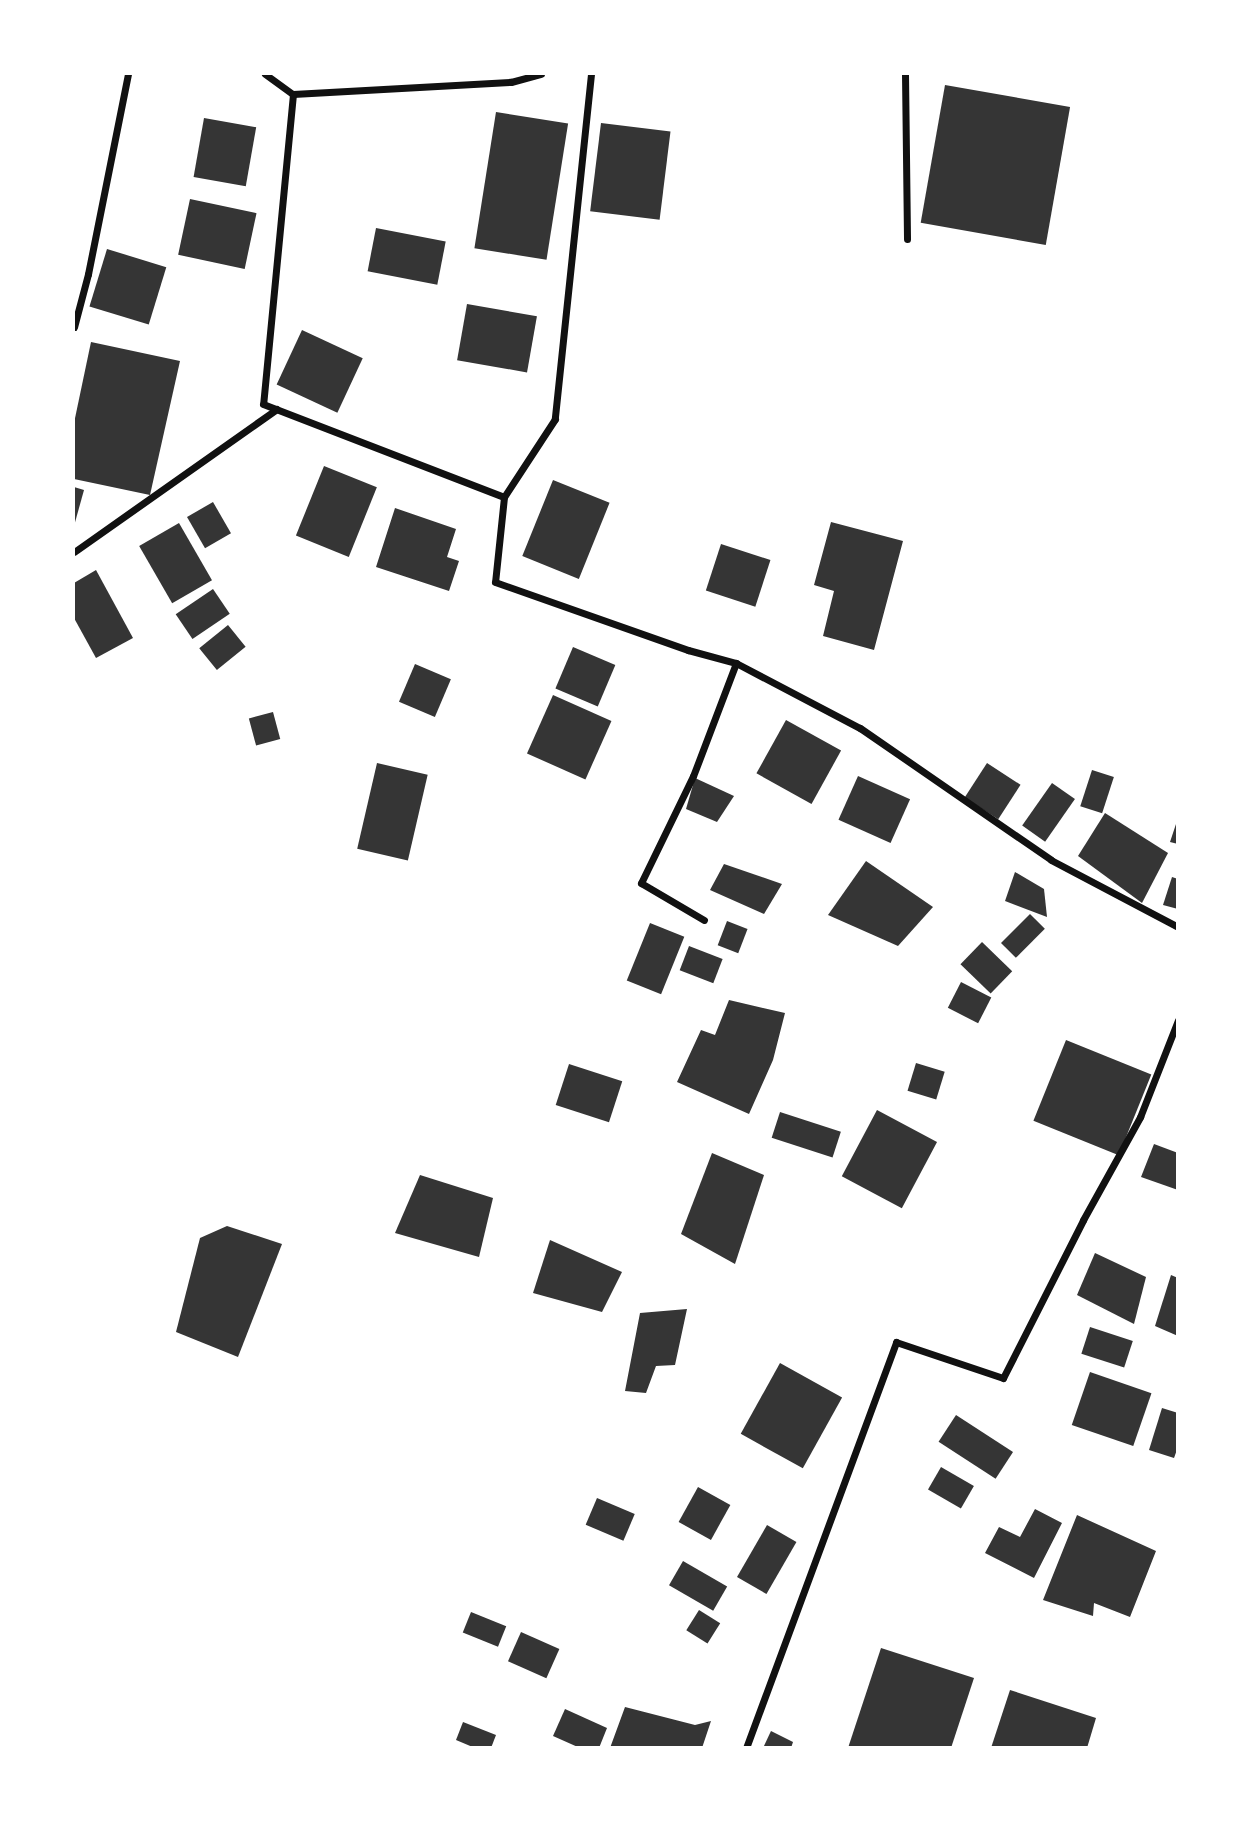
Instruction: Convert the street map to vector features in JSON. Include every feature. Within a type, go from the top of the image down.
[{"type":"street","points":[[74,327],[88,274],[128,74]]},
{"type":"street","points":[[265,74],[293,94],[511,82],[541,74]]},
{"type":"street","points":[[592,74],[555,419],[504,496],[495,582],[688,650],[736,663],[860,728],[1051,860],[1178,927]]},
{"type":"street","points":[[905,74],[907,239]]},
{"type":"street","points":[[293,94],[263,404],[504,496]]},
{"type":"street","points":[[74,552],[277,410]]},
{"type":"street","points":[[704,920],[641,883],[693,776],[736,663]]},
{"type":"street","points":[[746,1748],[896,1342],[1003,1378],[1083,1220],[1140,1118],[1178,1020]]},
{"type":"building","points":[[945,85],[1070,107],[1046,245],[921,223]]},
{"type":"building","points":[[496,112],[568,123],[547,260],[474,248]]},
{"type":"building","points":[[204,118],[256,127],[246,186],[194,177]]},
{"type":"building","points":[[601,123],[670,132],[660,220],[590,211]]},
{"type":"building","points":[[190,199],[257,213],[245,269],[178,255]]},
{"type":"building","points":[[376,228],[446,242],[437,285],[368,271]]},
{"type":"building","points":[[107,249],[166,267],[149,325],[89,306]]},
{"type":"building","points":[[467,304],[537,316],[527,372],[457,360]]},
{"type":"building","points":[[302,330],[363,358],[337,413],[277,384]]},
{"type":"building","points":[[91,342],[180,361],[150,495],[74,479],[74,423]]},
{"type":"building","points":[[324,466],[377,487],[349,557],[296,536]]},
{"type":"building","points":[[553,480],[610,503],[579,579],[522,556]]},
{"type":"building","points":[[74,487],[84,490],[74,526]]},
{"type":"building","points":[[213,502],[231,533],[205,548],[187,517]]},
{"type":"building","points":[[395,508],[456,529],[447,557],[459,561],[449,591],[376,567]]},
{"type":"building","points":[[831,522],[903,541],[874,650],[823,636],[834,591],[814,585]]},
{"type":"building","points":[[179,523],[212,580],[172,603],[139,546]]},
{"type":"building","points":[[721,544],[770,560],[755,607],[706,591]]},
{"type":"building","points":[[96,570],[133,638],[96,658],[74,618],[74,583]]},
{"type":"building","points":[[213,589],[230,614],[192,639],[176,614]]},
{"type":"building","points":[[228,625],[246,647],[217,670],[199,648]]},
{"type":"building","points":[[573,647],[615,665],[598,706],[555,688]]},
{"type":"building","points":[[415,664],[451,679],[435,717],[399,702]]},
{"type":"building","points":[[553,695],[611,721],[585,779],[527,753]]},
{"type":"building","points":[[273,712],[280,739],[256,746],[249,718]]},
{"type":"building","points":[[786,720],[841,751],[812,804],[756,773]]},
{"type":"building","points":[[377,763],[428,775],[408,860],[357,849]]},
{"type":"building","points":[[987,763],[1021,785],[998,819],[965,797]]},
{"type":"building","points":[[1092,770],[1114,777],[1102,813],[1080,806]]},
{"type":"building","points":[[858,776],[910,799],[891,843],[838,820]]},
{"type":"building","points":[[695,778],[734,796],[717,822],[686,809]]},
{"type":"building","points":[[1052,783],[1075,799],[1045,842],[1022,826]]},
{"type":"building","points":[[1105,813],[1168,853],[1142,903],[1078,856]]},
{"type":"building","points":[[1178,818],[1178,844],[1170,842]]},
{"type":"building","points":[[866,861],[933,907],[898,946],[828,915]]},
{"type":"building","points":[[724,864],[782,884],[764,914],[710,890]]},
{"type":"building","points":[[1015,872],[1044,889],[1047,917],[1005,901]]},
{"type":"building","points":[[1172,877],[1178,879],[1178,909],[1163,905]]},
{"type":"building","points":[[1030,914],[1045,929],[1016,958],[1001,943]]},
{"type":"building","points":[[727,921],[748,929],[738,953],[718,945]]},
{"type":"building","points":[[650,923],[684,937],[661,994],[627,980]]},
{"type":"building","points":[[982,942],[1012,971],[991,993],[960,964]]},
{"type":"building","points":[[689,946],[723,959],[713,983],[680,970]]},
{"type":"building","points":[[961,982],[991,997],[978,1023],[948,1008]]},
{"type":"building","points":[[729,1000],[785,1013],[773,1060],[749,1114],[677,1082],[701,1030],[715,1035]]},
{"type":"building","points":[[1066,1040],[1151,1074],[1119,1155],[1033,1121]]},
{"type":"building","points":[[916,1063],[945,1072],[936,1100],[908,1091]]},
{"type":"building","points":[[569,1064],[622,1081],[609,1122],[556,1105]]},
{"type":"building","points":[[877,1110],[937,1142],[902,1208],[842,1176]]},
{"type":"building","points":[[780,1112],[841,1132],[833,1157],[772,1138]]},
{"type":"building","points":[[1154,1144],[1178,1153],[1178,1190],[1141,1177]]},
{"type":"building","points":[[712,1153],[764,1175],[735,1264],[681,1234]]},
{"type":"building","points":[[420,1175],[493,1198],[479,1257],[395,1233]]},
{"type":"building","points":[[227,1226],[282,1244],[238,1357],[176,1332],[200,1238]]},
{"type":"building","points":[[550,1240],[622,1272],[602,1312],[533,1293]]},
{"type":"building","points":[[1095,1253],[1146,1277],[1134,1324],[1077,1295]]},
{"type":"building","points":[[1171,1275],[1178,1278],[1178,1336],[1155,1326]]},
{"type":"building","points":[[687,1309],[675,1365],[656,1366],[646,1393],[625,1391],[640,1313]]},
{"type":"building","points":[[1090,1327],[1133,1341],[1124,1368],[1081,1354]]},
{"type":"building","points":[[780,1363],[842,1397],[803,1468],[741,1434]]},
{"type":"building","points":[[1090,1372],[1151,1393],[1133,1446],[1072,1425]]},
{"type":"building","points":[[1162,1408],[1178,1413],[1178,1447],[1174,1458],[1149,1450]]},
{"type":"building","points":[[956,1415],[1013,1452],[996,1479],[939,1442]]},
{"type":"building","points":[[941,1467],[974,1486],[961,1509],[928,1490]]},
{"type":"building","points":[[698,1487],[730,1505],[711,1540],[679,1522]]},
{"type":"building","points":[[597,1498],[635,1514],[623,1541],[586,1525]]},
{"type":"building","points":[[1035,1509],[1062,1523],[1034,1578],[985,1553],[999,1527],[1020,1537]]},
{"type":"building","points":[[1077,1515],[1156,1551],[1130,1617],[1094,1603],[1093,1616],[1043,1600]]},
{"type":"building","points":[[767,1525],[796,1542],[766,1594],[737,1577]]},
{"type":"building","points":[[683,1561],[727,1586],[713,1611],[669,1585]]},
{"type":"building","points":[[699,1610],[720,1623],[707,1644],[686,1630]]},
{"type":"building","points":[[471,1612],[506,1626],[498,1647],[463,1632]]},
{"type":"building","points":[[521,1632],[559,1649],[546,1678],[508,1661]]},
{"type":"building","points":[[881,1648],[974,1678],[951,1748],[848,1748]]},
{"type":"building","points":[[1010,1690],[1096,1718],[1087,1748],[991,1748]]},
{"type":"building","points":[[625,1707],[695,1725],[711,1721],[702,1748],[610,1748]]},
{"type":"building","points":[[565,1709],[607,1728],[599,1748],[580,1748],[553,1736]]},
{"type":"building","points":[[463,1722],[496,1735],[491,1748],[475,1748],[456,1740]]},
{"type":"building","points":[[771,1731],[793,1742],[791,1748],[763,1748]]}]
